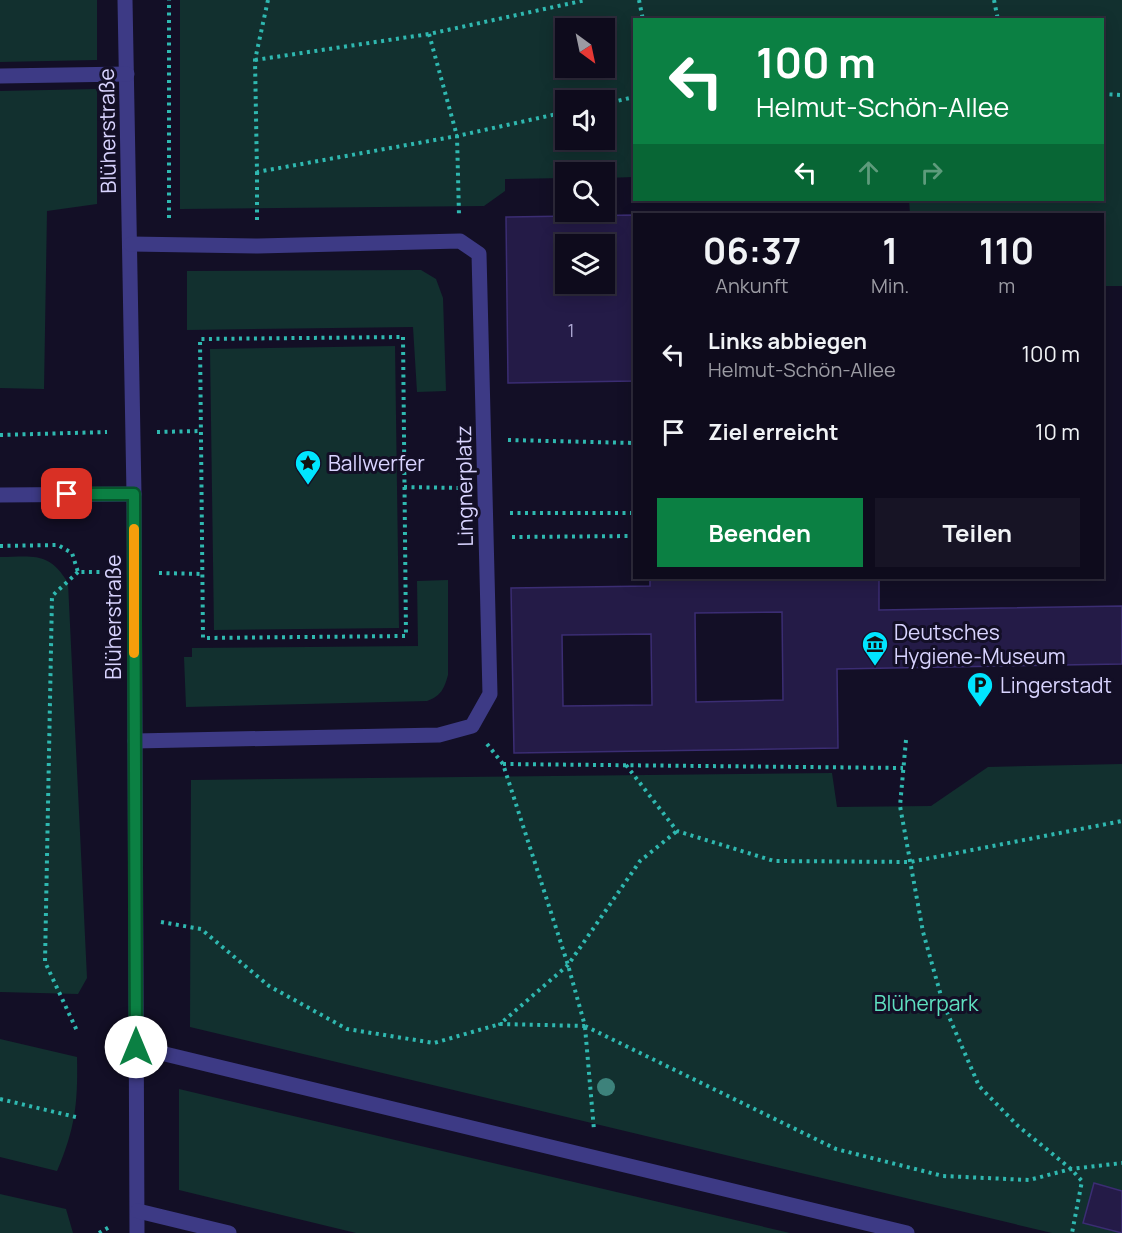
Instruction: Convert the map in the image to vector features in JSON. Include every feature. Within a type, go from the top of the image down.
[{"type":"street","name":"Blüherstraße","points":[[125,0],[134,494],[137,1233]]},
{"type":"street","points":[[0,76],[127,74]]},
{"type":"street","points":[[131,244],[169,246],[460,241]]},
{"type":"street","name":"Lingnerplatz","points":[[460,241],[479,254],[486,513],[490,694],[472,726]]},
{"type":"street","points":[[0,495],[134,494]]},
{"type":"street","points":[[135,741],[440,735],[472,726]]},
{"type":"street","points":[[136,1047],[907,1233]]},
{"type":"street","points":[[138,1211],[229,1233]]},
{"type":"path","points":[[169,0],[169,246]]},
{"type":"path","points":[[256,207],[255,60],[268,0]]},
{"type":"path","points":[[255,60],[429,34],[586,0]]},
{"type":"path","points":[[639,0],[643,18]]},
{"type":"path","points":[[994,0],[998,18]]},
{"type":"path","points":[[429,34],[457,136],[460,241]]},
{"type":"path","points":[[1104,94],[1122,95]]},
{"type":"path","points":[[615,101],[633,97]]},
{"type":"path","points":[[257,172],[457,136],[555,114]]},
{"type":"path","points":[[403,337],[404,487],[406,636],[202,638],[200,339],[403,337]]},
{"type":"path","points":[[0,435],[201,431]]},
{"type":"path","points":[[484,439],[633,443]]},
{"type":"path","points":[[404,487],[448,488]]},
{"type":"path","points":[[486,513],[633,513]]},
{"type":"path","points":[[486,538],[633,536]]},
{"type":"path","points":[[0,546],[58,545],[72,554],[78,572]]},
{"type":"path","points":[[78,1034],[45,962],[52,596],[78,572],[202,574]]},
{"type":"path","points":[[472,726],[503,764],[568,965],[585,1026],[596,1158]]},
{"type":"path","points":[[906,740],[900,807],[923,932],[944,1003],[979,1086],[1018,1126],[1071,1169],[1082,1181],[1072,1233]]},
{"type":"path","points":[[503,764],[903,768]]},
{"type":"path","points":[[626,765],[677,831],[774,861],[910,862],[1122,821]]},
{"type":"path","points":[[500,1024],[568,965],[640,861],[677,831]]},
{"type":"path","points":[[135,917],[201,929],[269,986],[347,1029],[434,1043],[500,1024],[585,1026],[836,1149],[943,1176],[1029,1180],[1071,1169],[1122,1163]]},
{"type":"path","points":[[0,1099],[80,1118]]},
{"type":"green space","points":[[0,0],[97,0],[97,60],[0,62]]},
{"type":"green space","points":[[180,0],[1122,0],[1122,286],[1104,286],[1104,213],[910,213],[909,201],[1104,201],[1104,18],[633,18],[633,177],[615,178],[615,162],[555,162],[555,178],[505,179],[505,191],[484,206],[180,209]]},
{"type":"green space","points":[[97,89],[97,204],[47,211],[44,389],[0,388],[0,91]]},
{"type":"green space","points":[[421,270],[436,279],[443,298],[446,391],[417,392],[413,327],[187,330],[187,271]]},
{"type":"green space","points":[[395,346],[399,628],[214,630],[210,349]]},
{"type":"green space","points":[[0,557],[31,557],[47,561],[54,565],[68,583],[87,978],[78,994],[0,992]]},
{"type":"green space","points":[[448,580],[448,675],[441,691],[432,699],[427,701],[186,707],[184,657],[192,657],[192,648],[418,646],[417,581]]},
{"type":"green space","name":"Blüherpark","points":[[1122,764],[1122,1233],[1052,1233],[190,1027],[191,780],[832,773],[837,807],[931,806],[988,767]]},
{"type":"green space","points":[[0,1039],[77,1057],[77,1089],[72,1128],[57,1171],[0,1157]]},
{"type":"green space","points":[[179,1089],[790,1233],[356,1233],[179,1190]]},
{"type":"green space","points":[[0,1194],[66,1209],[73,1233],[0,1233]]},
{"type":"building","points":[[615,215],[633,215],[633,381],[508,383],[506,217],[555,216],[555,222],[615,222]]},
{"type":"building","name":"Deutsches Hygiene-Museum","points":[[650,579],[879,579],[879,610],[1122,606],[1122,664],[837,669],[838,748],[514,753],[511,588],[650,586]],"holes":[[[782,612],[783,700],[696,702],[695,613]],[[651,634],[652,705],[563,706],[562,635]]]},
{"type":"building","points":[[1094,1183],[1122,1191],[1122,1233],[1083,1223]]},
{"type":"slow traffic","points":[[134,529],[134,653]]},
{"type":"place","name":"Ballwerfer","points":[[308,486]]},
{"type":"place","name":"Deutsches Hygiene-Museum","points":[[875,667]]},
{"type":"place","name":"Lingerstadt","points":[[980,708]]},
{"type":"route","points":[[67,494],[134,494],[136,1047]]}]
